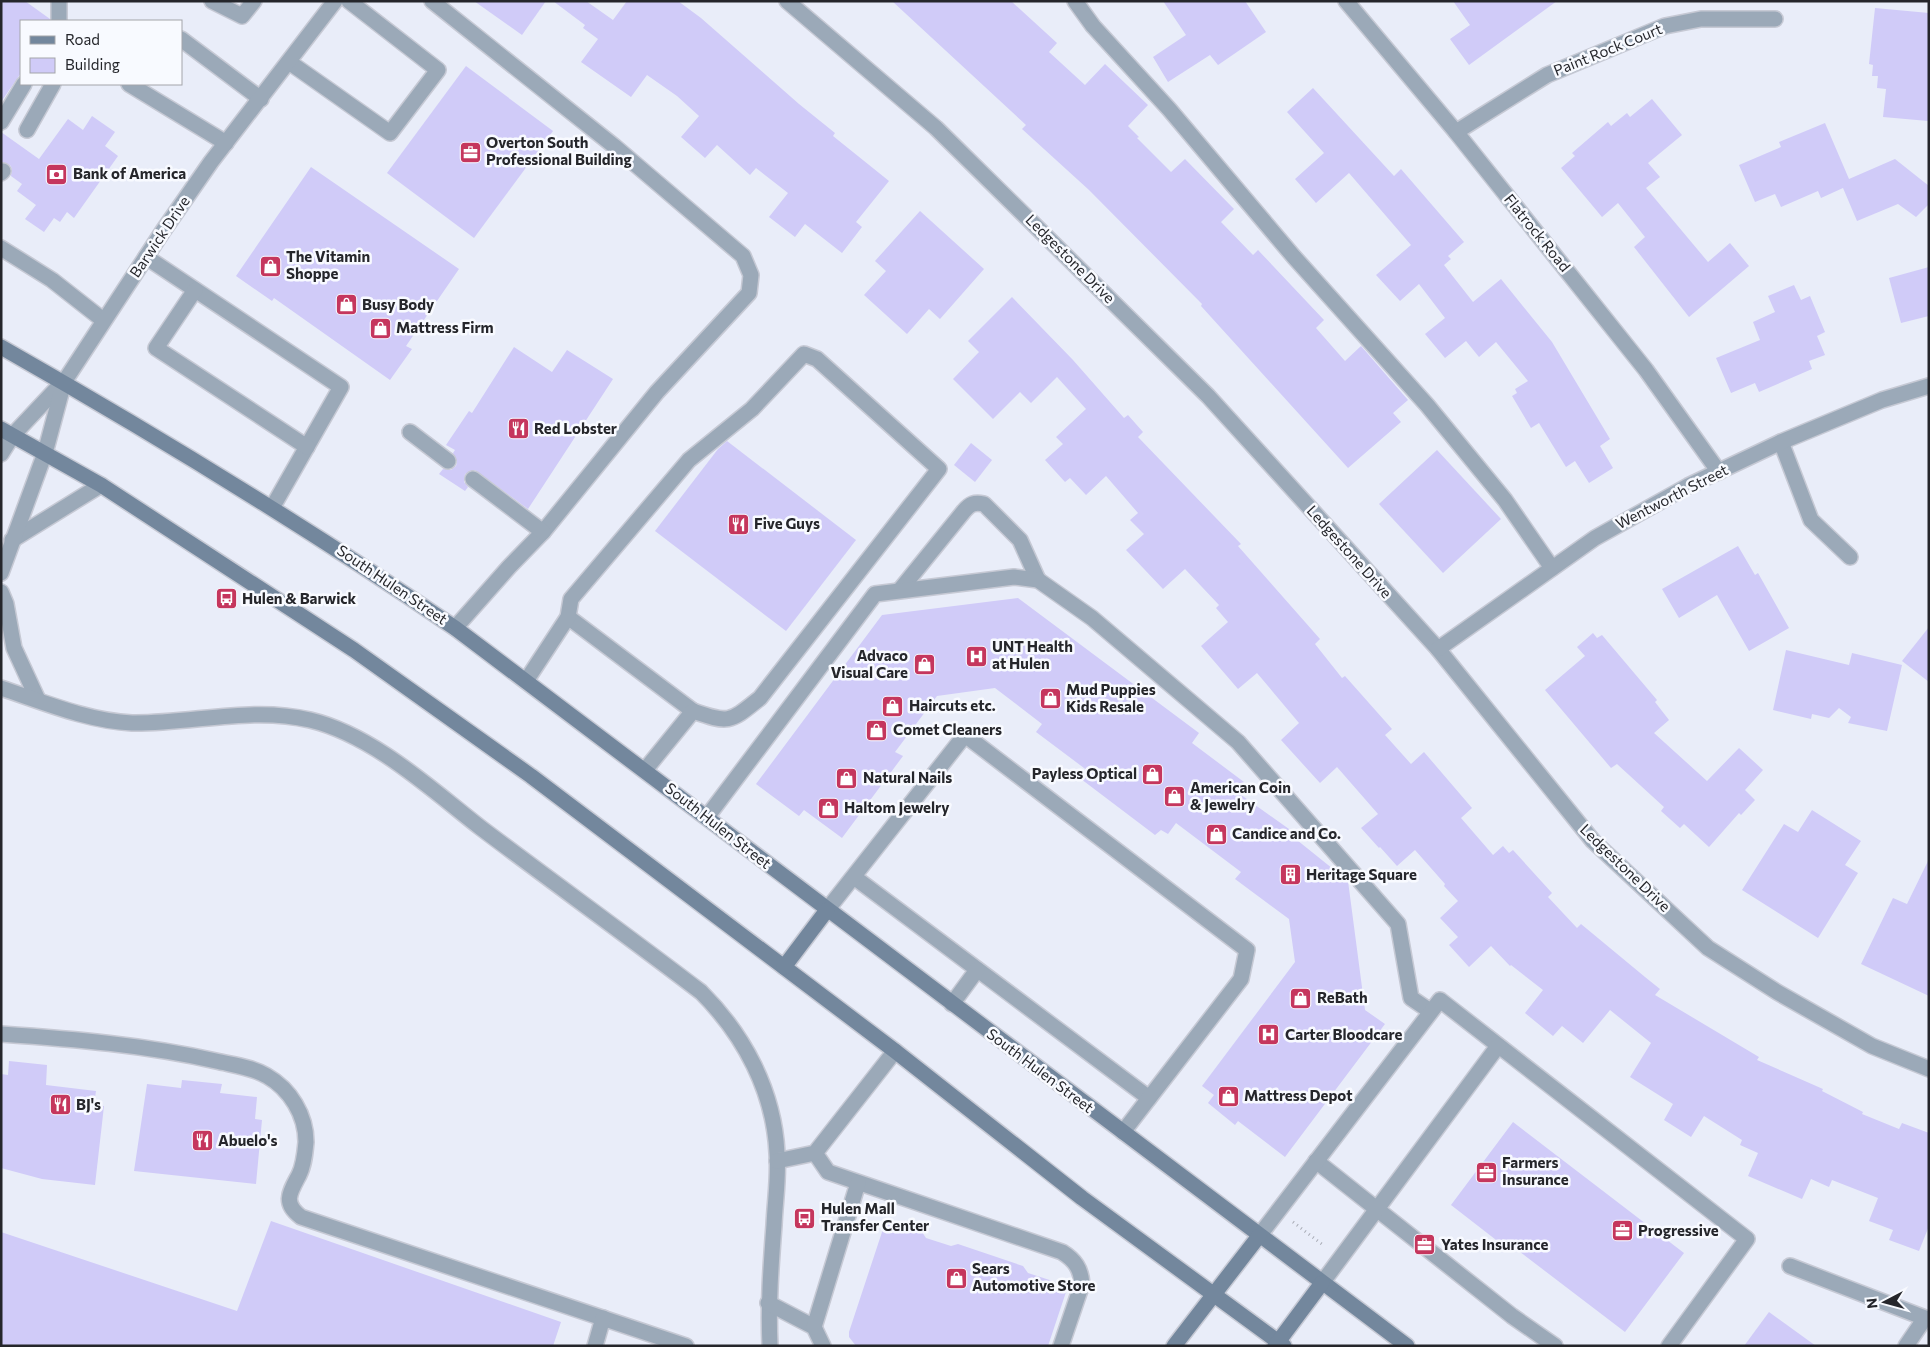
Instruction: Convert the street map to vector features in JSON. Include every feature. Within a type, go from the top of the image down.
[{"type":"main road","name":"South Hulen Street","points":[[1,347],[64,382],[336,547],[455,628],[1406,1346]]},
{"type":"main road","points":[[7,432],[101,485],[354,650],[531,776],[895,1051],[1082,1198],[1214,1293],[1279,1344],[1322,1283]]},
{"type":"main road","points":[[784,967],[827,910]]},
{"type":"main road","points":[[1174,1346],[1259,1236]]},
{"type":"street","points":[[59,1],[59,20]]},
{"type":"street","points":[[212,1],[242,16],[254,1]]},
{"type":"street","name":"Barwick Drive","points":[[64,382],[103,320],[226,143],[335,1]]},
{"type":"street","points":[[290,62],[390,133],[438,70],[349,1]]},
{"type":"street","points":[[432,1],[614,146],[736,250],[743,256],[752,275],[749,293],[657,392],[543,532],[455,628]]},
{"type":"street","name":"Ledgestone Drive","points":[[787,1],[936,128],[1208,396],[1438,649],[1593,841],[1708,948],[1777,992],[1872,1046],[1929,1069]]},
{"type":"street","points":[[1075,1],[1093,26],[1169,109],[1294,257],[1427,405],[1505,500],[1552,568]]},
{"type":"street","name":"Flatrock Road","points":[[1346,1],[1456,132],[1646,370],[1719,472]]},
{"type":"street","name":"Paint Rock Court","points":[[1456,132],[1547,75],[1664,26],[1701,19],[1775,19]]},
{"type":"street","points":[[182,40],[261,99]]},
{"type":"street","points":[[1,122],[23,85]]},
{"type":"street","points":[[27,130],[52,85]]},
{"type":"street","points":[[131,85],[226,143]]},
{"type":"street","points":[[1,248],[52,280],[103,320]]},
{"type":"street","points":[[146,257],[341,388],[272,508]]},
{"type":"street","points":[[195,290],[156,348],[307,447]]},
{"type":"street","points":[[526,682],[568,617],[571,599],[689,460],[752,409],[804,354],[817,359],[939,469],[760,698],[735,718],[718,720],[693,711],[568,617]]},
{"type":"street","points":[[1,454],[7,432],[64,382]]},
{"type":"street","points":[[1,573],[45,453],[64,382]]},
{"type":"street","name":"Wentworth Street","points":[[1438,649],[1595,538],[1688,486],[1781,442],[1882,400],[1929,386]]},
{"type":"street","points":[[410,432],[448,460]]},
{"type":"street","points":[[1781,442],[1811,520],[1850,557]]},
{"type":"street","points":[[473,479],[543,532]]},
{"type":"street","points":[[12,540],[101,485]]},
{"type":"street","points":[[900,590],[969,505],[976,503],[984,504],[1020,540],[1038,580]]},
{"type":"street","points":[[707,817],[875,594],[1014,577],[1038,580],[1092,618],[1238,742],[1398,924],[1411,998],[1430,1011]]},
{"type":"street","points":[[1,592],[6,604],[14,648],[38,700]]},
{"type":"street","points":[[1,688],[105,720],[131,723],[172,722],[242,714],[282,716],[319,723],[345,733],[426,784],[702,992],[718,1009],[748,1051],[773,1119],[777,1161],[768,1303],[770,1346]]},
{"type":"street","points":[[645,770],[693,711]]},
{"type":"street","points":[[827,910],[965,736],[1247,950],[1241,979],[1123,1132]]},
{"type":"street","points":[[854,876],[1149,1098]]},
{"type":"street","points":[[952,1004],[977,970]]},
{"type":"street","points":[[1259,1236],[1440,1000],[1747,1239],[1669,1346]]},
{"type":"street","points":[[1,1034],[132,1046],[200,1057],[248,1068],[267,1076],[286,1091],[293,1100],[302,1119],[306,1140],[304,1161],[288,1196],[291,1208],[301,1217],[686,1346]]},
{"type":"street","points":[[1322,1283],[1498,1046]]},
{"type":"street","points":[[777,1161],[815,1153],[895,1051]]},
{"type":"street","points":[[815,1153],[828,1172],[1062,1252],[1070,1257],[1081,1273],[1082,1284],[1061,1346]]},
{"type":"street","points":[[1316,1161],[1555,1346]]},
{"type":"street","points":[[814,1326],[858,1183]]},
{"type":"street","points":[[1790,1266],[1927,1319],[1906,1346]]},
{"type":"street","points":[[768,1303],[814,1326],[823,1346]]},
{"type":"street","points":[[595,1346],[603,1318]]},
{"type":"path","points":[[1290,1220],[1323,1245]]},
{"type":"building","points":[[1,1],[25,1],[50,20],[20,20],[20,74],[1,102]]},
{"type":"building","points":[[474,1],[546,1],[522,35]]},
{"type":"building","points":[[553,1],[586,1],[613,20],[627,1],[678,1],[701,18],[835,133],[833,136],[889,181],[856,222],[862,227],[842,253],[805,224],[795,237],[769,217],[788,193],[756,168],[750,175],[717,145],[705,158],[681,137],[699,116],[677,96],[647,75],[631,97],[581,62],[598,39],[583,28],[585,25]]},
{"type":"building","points":[[892,1],[1011,1],[1057,43],[1049,52],[1085,85],[1105,64],[1148,105],[1128,126],[1139,137],[1137,138],[1171,172],[1185,159],[1234,209],[1221,222],[1253,255],[1258,250],[1324,320],[1316,328],[1345,361],[1361,346],[1408,400],[1393,413],[1401,422],[1348,468],[1201,306],[1202,304],[1089,190],[1022,129],[1026,125]]},
{"type":"building","points":[[1163,1],[1245,1],[1266,32],[1218,65],[1210,55],[1168,82],[1153,57],[1186,35]]},
{"type":"building","points":[[1453,1],[1557,1],[1469,65],[1450,39],[1470,25]]},
{"type":"building","points":[[1875,8],[1929,13],[1928,121],[1883,117],[1886,89],[1877,88],[1878,76],[1872,76],[1873,65],[1869,64]]},
{"type":"building","name":"Overton South Professional Building","points":[[466,66],[553,131],[474,238],[387,173]]},
{"type":"building","points":[[1313,88],[1394,176],[1401,169],[1464,242],[1448,256],[1451,259],[1444,265],[1473,302],[1501,279],[1552,342],[1610,439],[1600,446],[1613,468],[1589,483],[1575,461],[1566,467],[1539,423],[1531,428],[1512,396],[1517,393],[1515,389],[1528,381],[1496,342],[1479,357],[1466,341],[1445,358],[1425,334],[1445,318],[1419,284],[1400,301],[1376,275],[1411,245],[1349,173],[1316,203],[1295,179],[1324,153],[1287,112]]},
{"type":"building","points":[[1652,99],[1682,135],[1648,163],[1660,177],[1646,188],[1708,262],[1730,243],[1749,266],[1689,317],[1634,247],[1645,237],[1618,203],[1602,217],[1561,168],[1575,156],[1572,153],[1608,122],[1611,126],[1627,113],[1630,117]]},
{"type":"building","name":"Bank of America","points":[[92,116],[115,132],[105,146],[118,156],[74,218],[67,212],[60,222],[54,218],[44,232],[25,219],[36,205],[17,191],[22,184],[11,176],[12,169],[10,165],[1,162],[1,132],[39,159],[68,119],[83,130]]},
{"type":"building","points":[[1825,123],[1849,179],[1895,159],[1929,186],[1929,204],[1916,217],[1898,204],[1857,221],[1843,188],[1821,198],[1818,191],[1781,207],[1775,194],[1755,202],[1739,165],[1781,147],[1779,142]]},
{"type":"building","points":[[311,167],[459,269],[406,346],[412,349],[390,380],[274,298],[272,301],[236,276]]},
{"type":"building","points":[[920,211],[984,269],[940,319],[929,309],[907,334],[864,295],[886,271],[875,261]]},
{"type":"building","points":[[1929,267],[1929,316],[1901,323],[1889,278]]},
{"type":"building","points":[[1794,285],[1801,300],[1810,296],[1825,332],[1817,336],[1825,355],[1809,361],[1812,369],[1759,392],[1755,383],[1731,393],[1716,358],[1760,340],[1753,322],[1775,312],[1768,296]]},
{"type":"building","points":[[1012,297],[1073,360],[1124,418],[1128,415],[1143,432],[1138,437],[1241,544],[1238,546],[1320,639],[1315,644],[1342,678],[1345,676],[1392,729],[1385,735],[1411,764],[1424,752],[1472,808],[1461,818],[1493,855],[1503,846],[1509,853],[1513,850],[1552,893],[1548,897],[1577,928],[1581,924],[1660,989],[1655,995],[1759,1057],[1757,1060],[1823,1089],[1822,1091],[1863,1112],[1862,1114],[1899,1129],[1902,1123],[1929,1133],[1929,1226],[1919,1251],[1889,1240],[1893,1230],[1869,1221],[1878,1198],[1832,1180],[1829,1187],[1811,1179],[1802,1199],[1748,1176],[1758,1153],[1740,1145],[1742,1140],[1704,1116],[1691,1137],[1664,1120],[1673,1104],[1630,1077],[1651,1043],[1610,1010],[1583,1043],[1562,1026],[1553,1036],[1525,1013],[1543,990],[1510,966],[1491,946],[1469,967],[1449,945],[1458,937],[1440,918],[1458,901],[1444,886],[1445,884],[1415,850],[1397,866],[1361,828],[1378,814],[1337,767],[1320,783],[1281,740],[1299,723],[1257,673],[1238,689],[1201,646],[1228,622],[1216,608],[1219,605],[1185,569],[1163,589],[1126,550],[1144,534],[1130,520],[1138,513],[1106,476],[1086,495],[1070,478],[1065,482],[1045,460],[1063,444],[1056,437],[1086,409],[1057,377],[1031,403],[1020,392],[993,419],[953,379],[979,352],[968,341]]},
{"type":"building","name":"Red Lobster","points":[[514,347],[552,372],[567,350],[613,379],[528,509],[475,470],[465,474],[464,482],[468,487],[465,491],[439,474],[443,469],[451,470],[456,466],[457,462],[453,453],[455,450],[446,445],[469,411],[472,413]]},
{"type":"building","points":[[727,441],[856,540],[786,631],[655,531],[718,449]]},
{"type":"building","points":[[971,443],[992,460],[975,482],[954,465]]},
{"type":"building","points":[[1437,450],[1501,519],[1443,573],[1379,504]]},
{"type":"building","points":[[1738,546],[1755,575],[1758,573],[1789,628],[1749,651],[1717,595],[1679,618],[1662,589]]},
{"type":"building","name":"Heritage Square","points":[[1018,598],[1199,733],[1192,743],[1244,782],[1237,792],[1289,829],[1287,832],[1348,881],[1365,1010],[1385,1024],[1285,1157],[1238,1121],[1235,1125],[1208,1103],[1214,1095],[1202,1086],[1295,962],[1289,919],[1235,879],[1241,872],[1176,823],[1168,834],[1161,830],[1155,835],[1081,779],[1088,771],[1036,732],[1042,724],[995,688],[937,696],[895,752],[903,756],[842,838],[804,810],[799,816],[756,784],[882,615]]},
{"type":"building","points":[[1929,627],[1929,682],[1902,661]]},
{"type":"building","points":[[1593,633],[1597,638],[1602,635],[1657,700],[1655,702],[1669,720],[1654,733],[1707,781],[1739,748],[1763,770],[1745,790],[1755,800],[1741,815],[1739,813],[1709,847],[1684,824],[1680,828],[1661,811],[1664,807],[1617,764],[1611,768],[1545,690],[1585,656],[1577,647]]},
{"type":"building","points":[[1786,650],[1849,665],[1852,653],[1902,665],[1887,731],[1848,723],[1851,717],[1839,708],[1829,718],[1812,714],[1811,719],[1773,710]]},
{"type":"building","points":[[1812,810],[1861,841],[1845,865],[1858,873],[1818,938],[1742,890],[1784,824],[1798,832]]},
{"type":"building","points":[[1929,859],[1929,996],[1861,964],[1893,898],[1907,904]]},
{"type":"building","points":[[9,1061],[47,1065],[46,1085],[96,1091],[94,1105],[104,1106],[95,1185],[42,1179],[1,1168],[1,1074],[8,1075]]},
{"type":"building","points":[[182,1080],[222,1084],[220,1093],[257,1097],[255,1119],[262,1120],[256,1184],[134,1171],[147,1084],[181,1088]]},
{"type":"building","points":[[1513,1122],[1684,1253],[1625,1332],[1503,1239],[1500,1243],[1451,1205]]},
{"type":"building","points":[[271,1221],[561,1322],[553,1346],[1,1346],[1,1232],[237,1311]]},
{"type":"building","name":"Sears Automotive Store","points":[[890,1223],[922,1232],[926,1238],[951,1246],[958,1244],[1023,1266],[1028,1273],[1068,1286],[1048,1346],[856,1346],[849,1337],[849,1332],[883,1229]]},
{"type":"building","points":[[1769,1312],[1816,1346],[1744,1346]]},
{"type":"place","name":"Overton South Professional Building","points":[[470,152]]},
{"type":"place","name":"Bank of America","points":[[57,174]]},
{"type":"place","name":"The Vitamin Shoppe","points":[[270,266]]},
{"type":"place","name":"Busy Body","points":[[346,305]]},
{"type":"place","name":"Mattress Firm","points":[[380,328]]},
{"type":"place","name":"Red Lobster","points":[[518,429]]},
{"type":"place","name":"Five Guys","points":[[738,524]]},
{"type":"place","name":"Hulen & Barwick","points":[[226,599]]},
{"type":"place","name":"UNT Health at Hulen","points":[[976,656]]},
{"type":"place","name":"Advaco Visual Care","points":[[924,665]]},
{"type":"place","name":"Mud Puppies Kids Resale","points":[[1050,699]]},
{"type":"place","name":"Haircuts etc.","points":[[893,706]]},
{"type":"place","name":"Comet Cleaners","points":[[877,730]]},
{"type":"place","name":"Payless Optical","points":[[1153,774]]},
{"type":"place","name":"Natural Nails","points":[[847,778]]},
{"type":"place","name":"American Coin & Jewelry","points":[[1174,797]]},
{"type":"place","name":"Haltom Jewelry","points":[[828,808]]},
{"type":"place","name":"Candice and Co.","points":[[1216,834]]},
{"type":"place","name":"Heritage Square","points":[[1290,875]]},
{"type":"place","name":"ReBath","points":[[1301,998]]},
{"type":"place","name":"Carter Bloodcare","points":[[1269,1035]]},
{"type":"place","name":"Mattress Depot","points":[[1228,1096]]},
{"type":"place","name":"BJ's","points":[[60,1105]]},
{"type":"place","name":"Abuelo's","points":[[202,1141]]},
{"type":"place","name":"Farmers Insurance","points":[[1486,1172]]},
{"type":"place","name":"Hulen Mall Transfer Center","points":[[805,1218]]},
{"type":"place","name":"Progressive","points":[[1622,1231]]},
{"type":"place","name":"Yates Insurance","points":[[1425,1245]]},
{"type":"place","name":"Sears Automotive Store","points":[[956,1278]]}]
